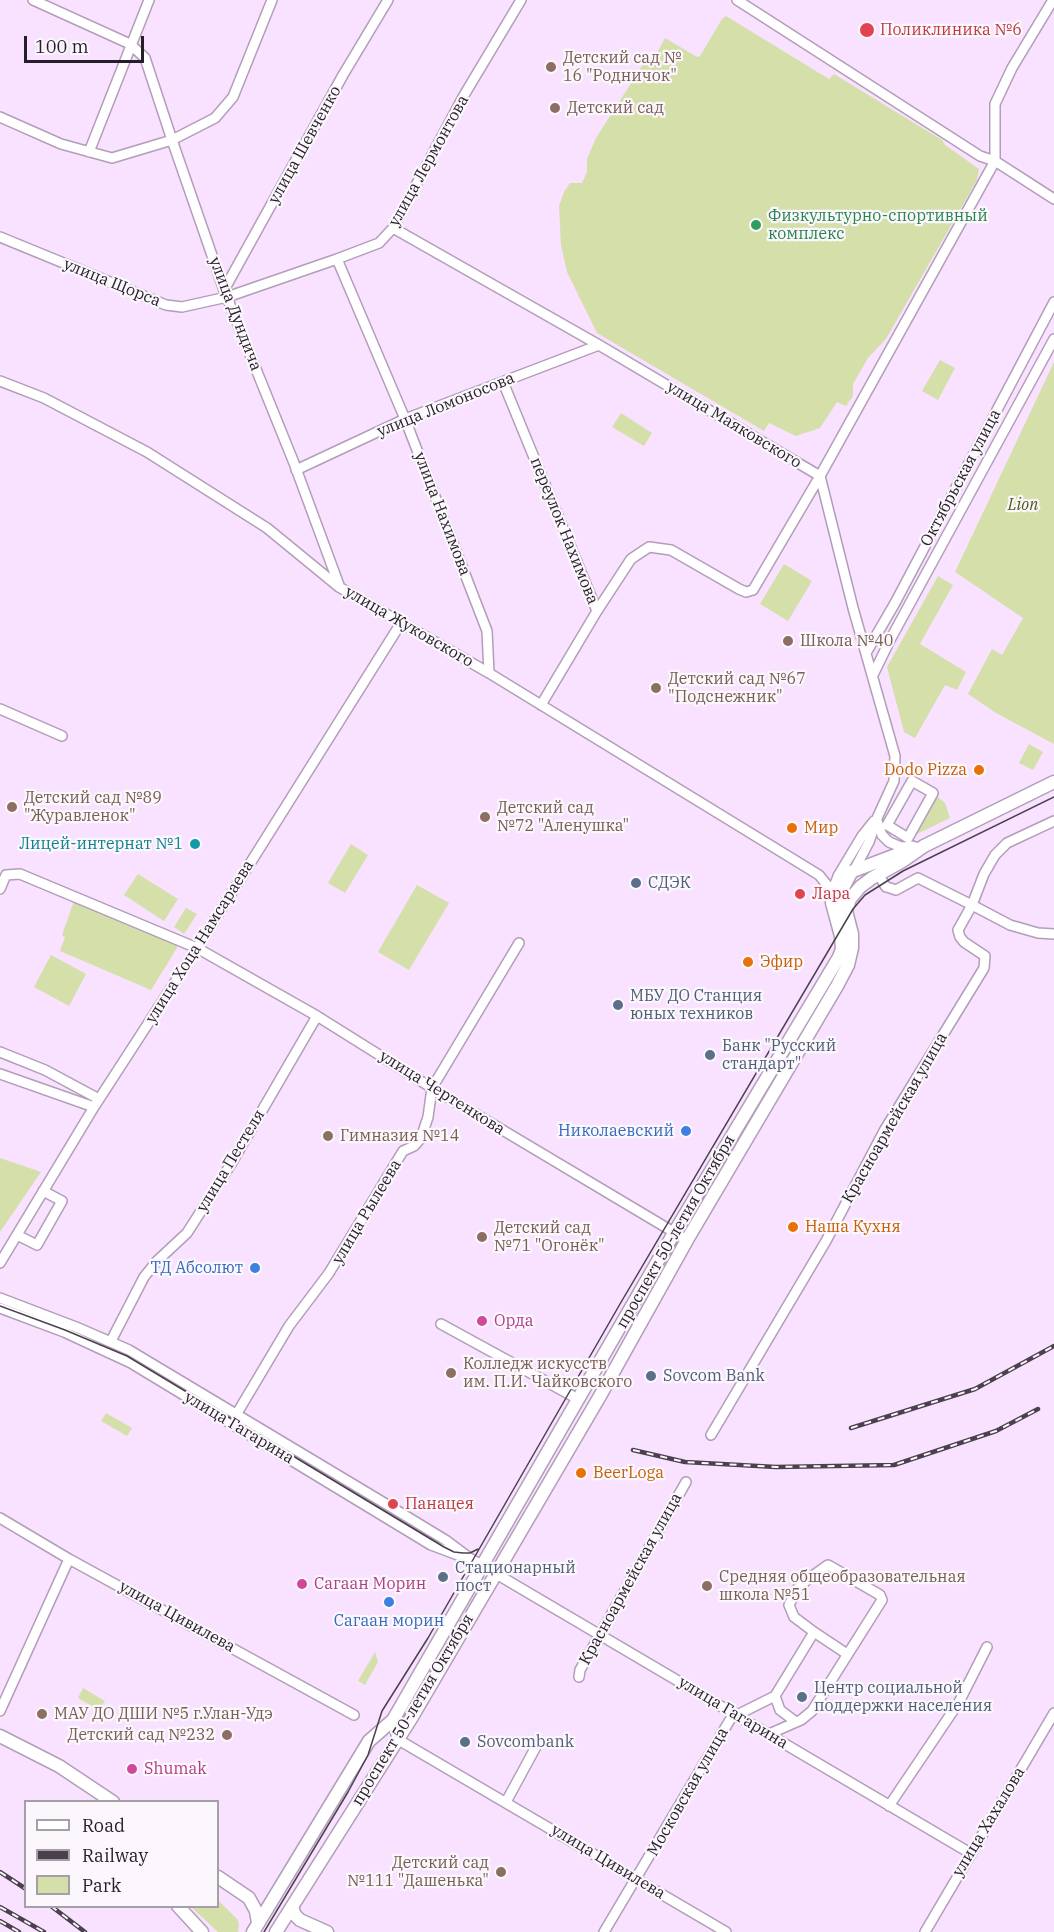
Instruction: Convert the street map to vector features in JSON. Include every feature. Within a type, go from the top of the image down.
[{"type":"main road","name":"проспект 50-летия Октября","points":[[276,1931],[412,1717],[594,1406],[687,1240],[843,976],[852,948],[852,934],[846,911],[850,899],[860,887],[878,874],[924,846],[1054,782]]},
{"type":"main road","name":"проспект 50-летия Октября","points":[[840,876],[901,852],[924,846]]},
{"type":"main road","points":[[832,903],[832,892],[840,876]]},
{"type":"main road","name":"проспект 50-летия Октября","points":[[256,1928],[369,1741],[393,1720],[477,1562],[578,1399],[839,957],[842,950],[841,936],[832,903]]},
{"type":"main road","points":[[0,1736],[59,1766],[110,1800]]},
{"type":"main road","points":[[219,1878],[249,1898],[256,1911],[256,1928]]},
{"type":"main road","points":[[292,1906],[295,1915],[300,1920],[327,1932]]},
{"type":"main road","points":[[180,1908],[202,1932]]},
{"type":"main road","points":[[276,1931],[287,1923],[300,1920]]},
{"type":"street","points":[[33,0],[130,44]]},
{"type":"street","points":[[89,152],[148,0]]},
{"type":"street","points":[[0,117],[61,144],[112,158],[172,140],[215,118],[233,97],[272,0]]},
{"type":"street","name":"улица Шевченко","points":[[226,293],[343,75],[388,0]]},
{"type":"street","name":"улица Лермонтова","points":[[226,293],[337,260],[379,243],[393,228],[463,97],[521,0]]},
{"type":"street","points":[[737,0],[980,156],[995,161],[1054,199]]},
{"type":"street","points":[[847,919],[841,901],[842,895],[869,842],[894,781],[895,756],[853,608],[820,476],[995,161],[995,104],[1014,66],[1053,0]]},
{"type":"street","name":"улица Дундича","points":[[130,44],[146,58],[172,140],[226,293],[296,470],[339,587]]},
{"type":"street","name":"улица Маяковского","points":[[393,228],[599,345],[820,476],[750,592],[740,589],[671,550],[649,548],[631,559],[597,611]]},
{"type":"street","name":"улица Щорса","points":[[0,237],[166,305],[182,307],[226,293]]},
{"type":"street","name":"улица Нахимова","points":[[337,260],[405,419],[487,631],[489,673]]},
{"type":"street","name":"Октябрьская улица","points":[[866,653],[895,603],[1054,302]]},
{"type":"street","name":"Октябрьская улица","points":[[873,675],[1054,339]]},
{"type":"street","name":"улица Ломоносова","points":[[296,470],[405,419],[599,345]]},
{"type":"street","name":"улица Жуковского","points":[[0,381],[44,398],[147,452],[267,528],[339,587],[489,673],[819,875]]},
{"type":"street","points":[[1012,381],[1026,390]]},
{"type":"street","name":"переулок Нахимова","points":[[503,382],[597,611],[541,705]]},
{"type":"street","points":[[932,533],[945,540]]},
{"type":"street","points":[[895,603],[907,610]]},
{"type":"street","name":"улица Хоца Намсараева","points":[[0,1263],[96,1103],[197,948],[401,623]]},
{"type":"street","points":[[0,709],[62,736]]},
{"type":"street","points":[[912,781],[933,793],[908,838],[887,825],[912,781]]},
{"type":"street","points":[[878,816],[878,828],[889,842],[901,847],[924,846]]},
{"type":"street","points":[[819,875],[835,878],[840,876],[861,836],[878,816]]},
{"type":"street","points":[[972,905],[984,874],[995,855],[1007,843],[1054,821]]},
{"type":"street","name":"улица Чертенкова","points":[[0,889],[6,875],[20,874],[197,948],[317,1016],[432,1088],[687,1240]]},
{"type":"street","points":[[878,874],[886,887],[896,890],[918,878],[1010,925],[1038,933],[1054,934]]},
{"type":"street","points":[[819,875],[828,886],[832,903]]},
{"type":"street","name":"Красноармейская улица","points":[[711,1435],[826,1241],[884,1131],[984,968],[986,956],[964,942],[958,930],[972,905]]},
{"type":"street","name":"улица Рылеева","points":[[236,1415],[289,1326],[329,1273],[403,1152],[422,1138],[432,1088],[519,944]]},
{"type":"street","name":"улица Пестеля","points":[[111,1341],[133,1296],[157,1261],[187,1233],[231,1164],[317,1016]]},
{"type":"street","points":[[0,1052],[45,1070],[96,1103]]},
{"type":"street","points":[[0,1074],[96,1103]]},
{"type":"street","points":[[17,1235],[37,1245],[62,1201],[43,1191]]},
{"type":"street","name":"улица Гагарина","points":[[0,1298],[129,1350],[447,1541],[477,1562],[970,1853]]},
{"type":"street","name":"улица Гагарина","points":[[0,1308],[64,1332],[131,1363],[432,1545],[477,1562]]},
{"type":"street","points":[[441,1324],[578,1399]]},
{"type":"street","name":"Красноармейская улица","points":[[579,1677],[580,1670],[686,1482]]},
{"type":"street","name":"улица Цивилева","points":[[0,1518],[69,1559],[354,1715]]},
{"type":"street","points":[[0,1711],[69,1559]]},
{"type":"street","points":[[769,1734],[796,1722],[812,1711],[848,1654],[882,1597],[828,1565],[797,1589],[789,1605],[794,1617],[848,1654]]},
{"type":"street","points":[[736,1714],[775,1696],[814,1632]]},
{"type":"street","points":[[889,1806],[958,1702],[987,1647]]},
{"type":"street","points":[[775,1696],[783,1714],[796,1722]]},
{"type":"street","name":"улица Хахалова","points":[[925,1932],[1054,1713]]},
{"type":"street","name":"Московская улица","points":[[604,1932],[736,1714]]},
{"type":"street","points":[[393,1720],[397,1739]]},
{"type":"street","name":"улица Цивилева","points":[[397,1739],[726,1932]]},
{"type":"street","points":[[506,1802],[538,1743]]},
{"type":"green space","name":"Физкультурно-спортивный комплекс","points":[[726,16],[829,79],[834,74],[942,140],[945,145],[979,169],[977,180],[886,339],[868,358],[853,384],[853,396],[846,406],[837,402],[820,428],[796,436],[769,423],[764,431],[597,333],[567,272],[561,245],[559,206],[564,192],[570,183],[582,183],[587,172],[587,159],[596,138],[644,63],[656,55],[665,38],[697,57],[700,56]]},
{"type":"green space","points":[[940,360],[955,368],[938,400],[922,391]]},
{"type":"green space","name":"Lion","points":[[1054,362],[1054,744],[996,713],[968,694],[992,649],[1002,655],[1023,618],[955,572]]},
{"type":"green space","points":[[621,413],[652,433],[644,446],[612,427]]},
{"type":"green space","points":[[784,564],[812,581],[788,621],[760,604]]},
{"type":"green space","points":[[938,576],[953,585],[920,644],[966,672],[957,690],[945,685],[915,738],[904,732],[887,667]]},
{"type":"green space","points":[[1029,744],[1043,752],[1033,770],[1019,763]]},
{"type":"green space","points":[[933,793],[945,803],[950,818],[917,834],[912,830]]},
{"type":"green space","points":[[351,844],[368,855],[345,893],[328,883]]},
{"type":"green space","points":[[138,874],[178,899],[164,921],[124,895]]},
{"type":"green space","points":[[417,885],[449,903],[409,970],[378,952]]},
{"type":"green space","points":[[74,901],[176,941],[177,948],[151,990],[60,951],[65,937],[62,935]]},
{"type":"green space","points":[[186,908],[197,914],[184,934],[174,927]]},
{"type":"green space","points":[[51,955],[86,974],[69,1006],[34,987]]},
{"type":"green space","points":[[0,1158],[41,1172],[0,1232]]},
{"type":"green space","points":[[106,1413],[132,1428],[127,1436],[101,1421]]},
{"type":"green space","points":[[375,1652],[378,1662],[365,1685],[358,1681]]},
{"type":"green space","points":[[83,1688],[105,1701],[99,1710],[78,1698]]},
{"type":"green space","points":[[219,1901],[238,1920],[239,1925],[238,1932],[218,1932],[192,1908],[219,1908]]},
{"type":"tram line","points":[[264,1932],[368,1755],[382,1711],[428,1638],[620,1304],[853,909],[865,895],[903,871],[1054,797]]},
{"type":"tram line","points":[[0,1306],[127,1356],[444,1547],[463,1553],[470,1553],[478,1549]]},
{"type":"railway","points":[[851,1428],[975,1389],[1054,1346]]},
{"type":"railway","points":[[633,1450],[685,1462],[776,1467],[894,1465],[996,1431],[1038,1409]]},
{"type":"railway","points":[[0,1872],[24,1888]]},
{"type":"railway","points":[[0,1907],[44,1932]]},
{"type":"railway","points":[[54,1908],[85,1932]]},
{"type":"railway","points":[[0,1921],[19,1932]]},
{"type":"place","name":"Поликлиника №6","points":[[867,30]]},
{"type":"place","name":"Детский сад № 16 \"Родничок\"","points":[[551,67]]},
{"type":"place","name":"Детский сад","points":[[555,108]]},
{"type":"place","name":"Физкультурно-спортивный комплекс","points":[[756,225]]},
{"type":"place","name":"Школа №40","points":[[788,641]]},
{"type":"place","name":"Детский сад №67 \"Подснежник\"","points":[[656,688]]},
{"type":"place","name":"Dodo Pizza","points":[[979,770]]},
{"type":"place","name":"Детский сад №89 \"Журавленок\"","points":[[12,807]]},
{"type":"place","name":"Детский сад №72 \"Аленушка\"","points":[[485,817]]},
{"type":"place","name":"Мир","points":[[792,828]]},
{"type":"place","name":"Лицей-интернат №1","points":[[195,844]]},
{"type":"place","name":"СДЭК","points":[[636,883]]},
{"type":"place","name":"Лара","points":[[800,894]]},
{"type":"place","name":"Эфир","points":[[748,962]]},
{"type":"place","name":"МБУ ДО Станция юных техников","points":[[618,1005]]},
{"type":"place","name":"Банк \"Русский стандарт\"","points":[[710,1055]]},
{"type":"place","name":"Николаевский","points":[[686,1131]]},
{"type":"place","name":"Гимназия №14","points":[[328,1136]]},
{"type":"place","name":"Наша Кухня","points":[[793,1227]]},
{"type":"place","name":"Детский сад №71 \"Огонёк\"","points":[[482,1237]]},
{"type":"place","name":"ТД Абсолют","points":[[255,1268]]},
{"type":"place","name":"Орда","points":[[482,1321]]},
{"type":"place","name":"Колледж искусств им. П.И. Чайковского","points":[[451,1373]]},
{"type":"place","name":"Sovcom Bank","points":[[651,1376]]},
{"type":"place","name":"BeerLoga","points":[[581,1473]]},
{"type":"place","name":"Панацея","points":[[393,1504]]},
{"type":"place","name":"Стационарный пост","points":[[443,1577]]},
{"type":"place","name":"Сагаан Морин","points":[[302,1584]]},
{"type":"place","name":"Средняя общеобразовательная школа №51","points":[[707,1586]]},
{"type":"place","name":"Сагаан морин","points":[[389,1602]]},
{"type":"place","name":"Центр социальной поддержки населения","points":[[802,1697]]},
{"type":"place","name":"МАУ ДО ДШИ №5 г.Улан-Удэ","points":[[42,1714]]},
{"type":"place","name":"Детский сад №232","points":[[227,1735]]},
{"type":"place","name":"Sovcombank","points":[[465,1742]]},
{"type":"place","name":"Shumak","points":[[132,1769]]},
{"type":"place","name":"Детский сад №111 \"Дашенька\"","points":[[501,1872]]}]
